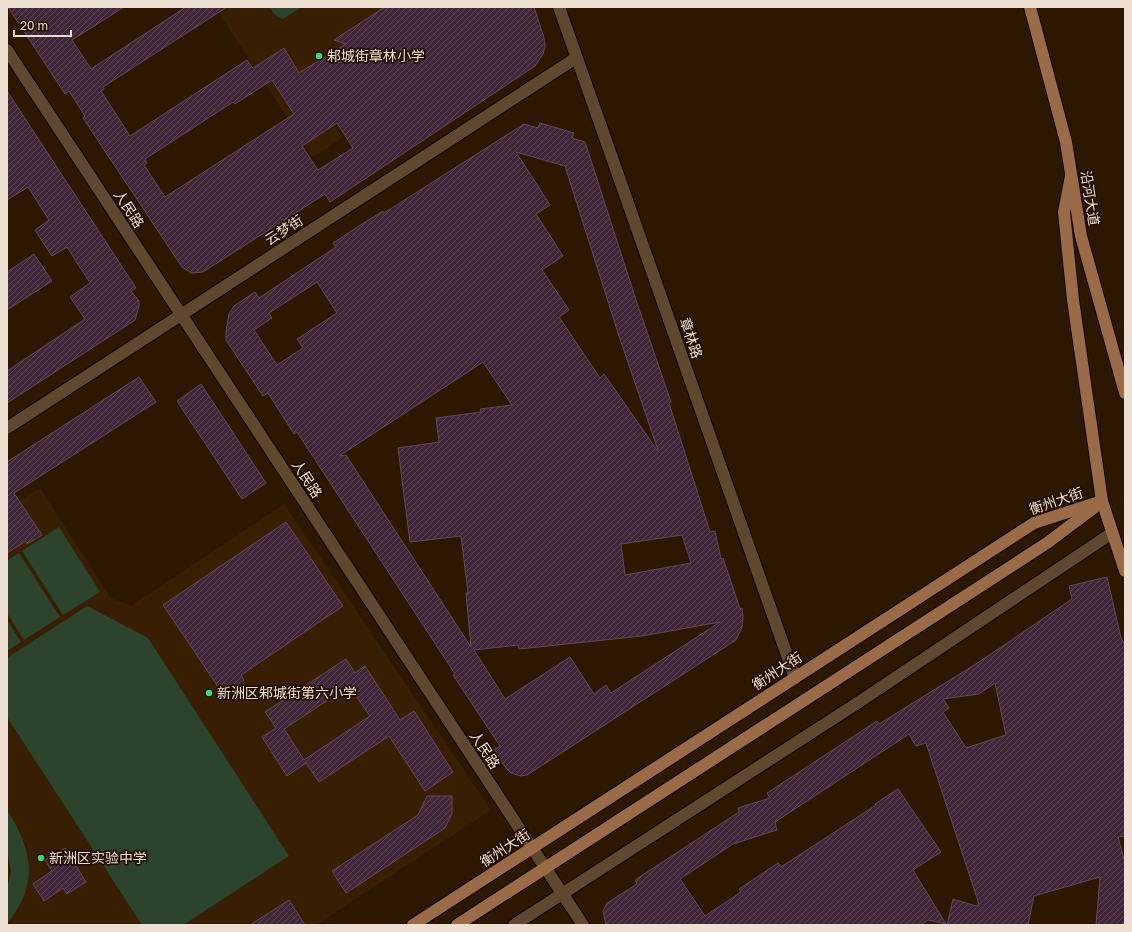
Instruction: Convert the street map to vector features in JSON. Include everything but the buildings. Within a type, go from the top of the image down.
[{"type":"main road","name":"沿河大道","points":[[1030,7],[1066,142],[1081,236],[1125,393]]},
{"type":"main road","points":[[1072,176],[1064,212],[1073,300],[1102,502],[1125,571]]},
{"type":"main road","name":"衡州大街","points":[[413,925],[1034,523],[1102,502]]},
{"type":"main road","name":"衡州大街","points":[[457,925],[1047,543],[1102,502]]},
{"type":"street","name":"章林路","points":[[559,7],[795,678]]},
{"type":"street","name":"人民路","points":[[7,50],[583,925]]},
{"type":"street","name":"云梦街","points":[[7,428],[576,58]]},
{"type":"street","points":[[514,925],[859,702],[1112,533]]},
{"type":"shaded area","name":"邾城街章林小学","points":[[215,7],[462,7],[320,102],[342,138],[313,157]]},
{"type":"shaded area","name":"新洲区邾城街第六小学","points":[[40,488],[111,598],[131,606],[284,504],[491,810],[316,925],[7,925],[7,509]]},
{"type":"green space","points":[[269,7],[302,7],[283,19],[276,16]]},
{"type":"green space","points":[[59,527],[100,592],[63,615],[22,551]]},
{"type":"green space","points":[[19,553],[60,617],[24,640],[7,613],[7,561]]},
{"type":"green space","points":[[87,606],[148,638],[289,856],[183,925],[142,925],[7,717],[7,658]]},
{"type":"green space","points":[[7,620],[21,642],[7,651]]},
{"type":"green space","points":[[7,810],[16,824],[22,839],[27,853],[29,867],[28,881],[24,895],[18,909],[7,923],[7,888],[11,872],[7,848]]},
{"type":"place","name":"邾城街章林小学","points":[[319,56]]},
{"type":"place","name":"新洲区邾城街第六小学","points":[[209,693]]},
{"type":"place","name":"新洲区实验中学","points":[[41,858]]}]
